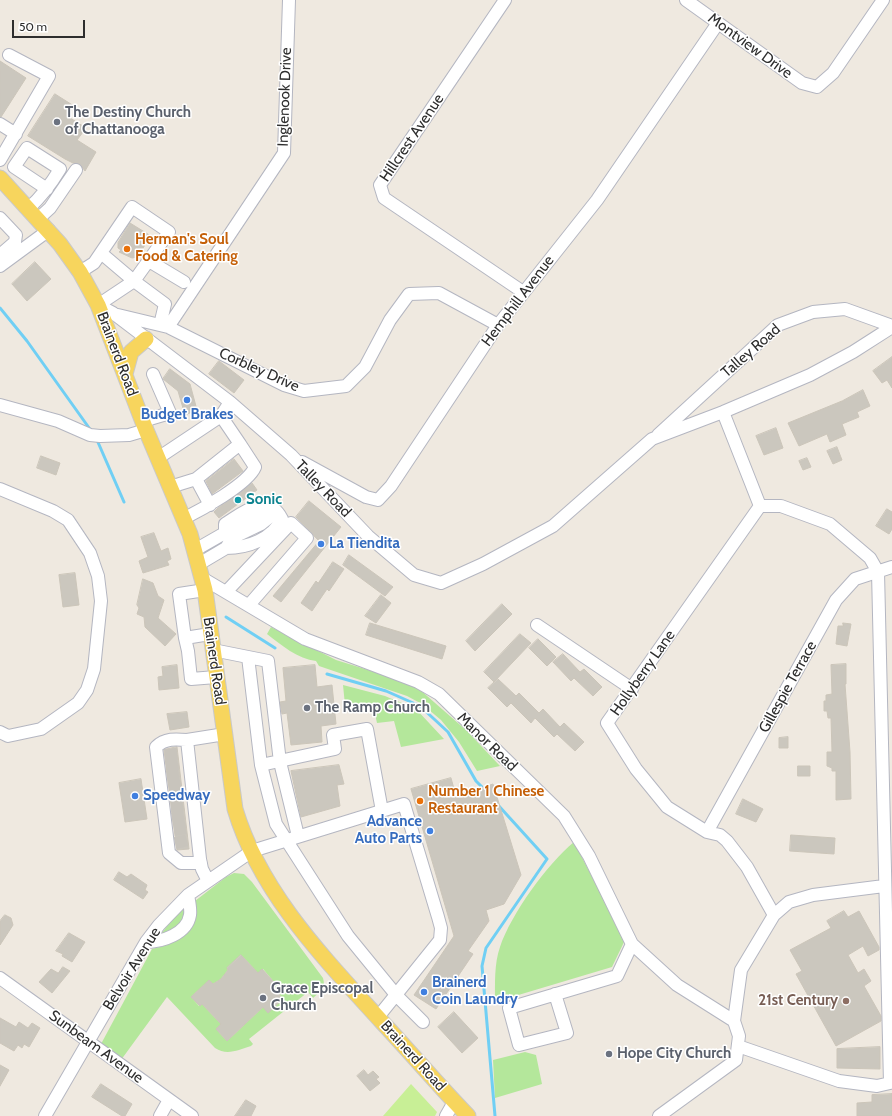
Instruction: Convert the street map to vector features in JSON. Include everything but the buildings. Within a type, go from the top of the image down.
[{"type":"main road","name":"Brainerd Road","points":[[0,178],[49,230],[80,272],[98,305],[183,519],[200,571],[213,650],[235,809],[252,851],[266,879],[289,913],[329,962],[468,1116]]},
{"type":"main road","points":[[0,192],[17,196]]},
{"type":"main road","points":[[125,374],[131,352],[146,339]]},
{"type":"street","name":"Inglenook Drive","points":[[164,326],[284,153],[289,0]]},
{"type":"street","name":"Hillcrest Avenue","points":[[505,0],[380,185],[384,198],[522,292]]},
{"type":"street","name":"Montview Drive","points":[[693,2],[718,23],[802,83],[817,87],[833,73],[883,0]]},
{"type":"street","name":"Hemphill Avenue","points":[[291,455],[366,498],[378,500],[394,480],[498,325],[522,292],[597,200],[718,23]]},
{"type":"street","points":[[0,160],[49,76],[9,55]]},
{"type":"street","points":[[0,124],[16,134]]},
{"type":"street","points":[[33,213],[50,208],[76,170]]},
{"type":"street","points":[[33,213],[47,189]]},
{"type":"street","points":[[80,272],[94,263],[132,207],[169,232],[134,282],[98,305]]},
{"type":"street","points":[[0,218],[16,235],[15,242],[0,255]]},
{"type":"street","points":[[0,266],[49,230]]},
{"type":"street","points":[[101,253],[134,282],[165,304],[164,326]]},
{"type":"street","points":[[149,261],[184,282]]},
{"type":"street","name":"Corbley Drive","points":[[113,313],[164,326],[284,384],[304,391],[346,386],[365,367],[390,320],[409,294],[439,294],[498,325]]},
{"type":"street","name":"Talley Road","points":[[98,305],[113,313],[230,402],[291,455],[368,536],[414,575],[441,583],[484,564],[553,526],[778,326],[813,312],[846,309],[892,327]]},
{"type":"street","name":"Talley Road","points":[[652,439],[723,412],[810,375],[853,352],[892,327]]},
{"type":"street","points":[[0,405],[58,422],[95,436],[129,435],[170,413],[153,374]]},
{"type":"street","points":[[158,458],[221,416],[230,402]]},
{"type":"street","points":[[723,412],[760,506],[781,506],[830,524],[870,558],[878,572],[884,886],[890,1082],[877,1086],[839,1081],[738,1046]]},
{"type":"street","points":[[183,519],[210,505],[253,472],[255,467],[221,416]]},
{"type":"street","points":[[170,487],[196,479],[240,444]]},
{"type":"street","points":[[196,479],[210,505]]},
{"type":"street","points":[[0,488],[53,511],[68,520],[90,553],[95,565],[101,601],[94,669],[84,694],[78,703],[68,712],[41,730],[8,736],[0,732]]},
{"type":"street","name":"Hollyberry Lane","points":[[760,506],[607,723],[636,770],[667,806],[707,832],[720,835],[727,841],[747,867],[774,915]]},
{"type":"street","points":[[200,571],[225,533],[270,507],[271,516],[261,524],[232,538],[226,548],[200,571],[179,594],[191,679],[216,677]]},
{"type":"street","points":[[226,592],[291,523],[307,538],[249,605]]},
{"type":"street","name":"Gillespie Terrace","points":[[707,832],[836,600],[855,579],[892,567]]},
{"type":"street","name":"Manor Road","points":[[200,571],[226,592],[305,638],[418,682],[439,694],[564,816],[589,856],[632,944],[677,985],[734,1021]]},
{"type":"street","points":[[537,625],[632,688]]},
{"type":"street","points":[[185,638],[210,634]]},
{"type":"street","points":[[213,650],[268,661],[280,762],[298,836]]},
{"type":"street","points":[[248,657],[261,765],[276,824],[348,936],[397,996],[423,1022]]},
{"type":"street","points":[[261,765],[336,749],[333,735],[367,729],[382,811]]},
{"type":"street","points":[[201,863],[181,863],[169,853],[172,843],[166,793],[156,747],[162,741],[177,739],[187,740],[225,734]]},
{"type":"street","points":[[187,740],[188,796],[201,863],[208,881]]},
{"type":"street","name":"Belvoir Avenue","points":[[45,1116],[146,942],[159,925],[188,895],[252,851],[404,804],[441,928],[440,940],[397,996]]},
{"type":"street","points":[[659,1116],[736,1060],[739,1036],[734,1021],[741,970],[774,915],[789,902],[813,895],[884,886]]},
{"type":"street","points":[[146,942],[164,940],[182,928],[187,922],[190,914],[188,895]]},
{"type":"street","points":[[555,994],[567,1033],[519,1045],[508,1008],[555,994],[617,976],[632,944]]},
{"type":"street","name":"Sunbeam Avenue","points":[[0,978],[192,1116]]},
{"type":"street","points":[[378,1017],[397,996]]},
{"type":"street","points":[[160,1116],[169,1100]]},
{"type":"street","points":[[446,1116],[454,1102]]},
{"type":"green space","points":[[271,627],[336,660],[378,673],[418,688],[467,731],[500,766],[477,771],[459,742],[441,720],[422,704],[407,696],[319,666],[316,661],[309,660],[296,654],[267,634]]},
{"type":"green space","points":[[343,685],[385,696],[416,709],[444,739],[401,747],[394,721],[377,723],[373,705],[345,705]]},
{"type":"green space","points":[[574,842],[625,940],[612,967],[495,1002],[495,974],[497,960],[505,934],[531,890],[553,863]]},
{"type":"green space","points":[[234,873],[244,874],[252,882],[323,978],[324,984],[322,989],[313,998],[308,992],[249,1039],[253,1044],[251,1046],[228,1052],[215,1048],[167,997],[121,1060],[101,1044],[152,949],[163,946],[178,936],[195,901],[226,877]],"holes":[[[241,955],[258,973],[263,969],[274,982],[271,985],[283,999],[278,1004],[263,1007],[227,1041],[216,1029],[221,1024],[202,1004],[199,1006],[191,997],[209,981],[213,984],[221,979],[228,970],[227,968]]]},
{"type":"green space","points":[[183,909],[186,910],[187,913],[176,928],[158,938],[177,913]]},
{"type":"green space","points":[[525,1052],[536,1055],[542,1084],[495,1098],[493,1060]]},
{"type":"green space","points":[[411,1084],[437,1112],[435,1116],[383,1116]]},
{"type":"waterway","points":[[0,308],[27,341],[92,432]]},
{"type":"waterway","points":[[97,440],[124,502]]},
{"type":"waterway","points":[[226,617],[275,648]]},
{"type":"waterway","points":[[327,674],[386,691],[420,706],[448,732],[476,781],[485,790]]},
{"type":"waterway","points":[[495,1116],[482,966],[486,948],[547,859],[498,805]]},
{"type":"tunnel","points":[[165,755],[178,754]]},
{"type":"tunnel","points":[[166,766],[179,764]]},
{"type":"tunnel","points":[[167,777],[181,775]]},
{"type":"tunnel","points":[[169,788],[182,786]]},
{"type":"tunnel","points":[[170,799],[183,797]]},
{"type":"tunnel","points":[[171,809],[184,808]]},
{"type":"tunnel","points":[[172,819],[185,817]]},
{"type":"tunnel","points":[[174,830],[187,828]]},
{"type":"tunnel","points":[[175,843],[188,840]]},
{"type":"place","name":"The Destiny Church of Chattanooga","points":[[57,122]]},
{"type":"place","name":"Herman's Soul Food & Catering","points":[[127,249]]},
{"type":"place","name":"Budget Brakes","points":[[187,400]]},
{"type":"place","name":"Sonic","points":[[238,500]]},
{"type":"place","name":"La Tiendita","points":[[321,544]]},
{"type":"place","name":"The Ramp Church","points":[[307,708]]},
{"type":"place","name":"Speedway","points":[[135,796]]},
{"type":"place","name":"Number 1 Chinese Restaurant","points":[[420,801]]},
{"type":"place","name":"Advance Auto Parts","points":[[430,831]]},
{"type":"place","name":"Brainerd Coin Laundry","points":[[424,992]]},
{"type":"place","name":"Grace Episcopal Church","points":[[263,998]]},
{"type":"place","name":"21st Century","points":[[846,1001]]},
{"type":"place","name":"Hope City Church","points":[[609,1054]]}]
